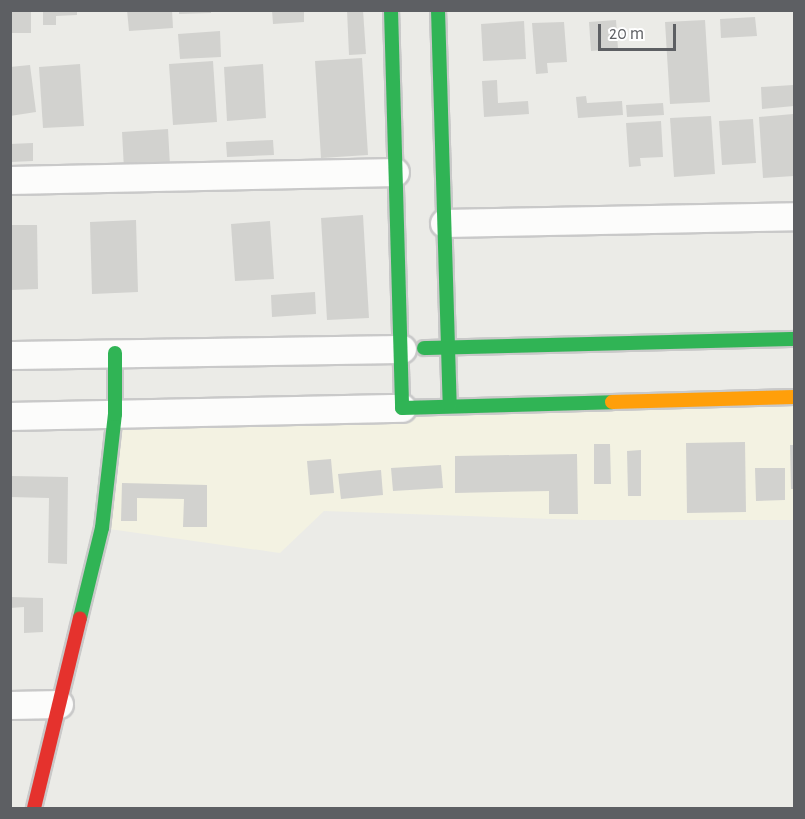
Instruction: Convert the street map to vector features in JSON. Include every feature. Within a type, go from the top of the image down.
[{"type":"street","points":[[391,10],[402,408]]},
{"type":"street","points":[[438,10],[446,347],[450,406]]},
{"type":"street","points":[[10,180],[395,172]]},
{"type":"street","points":[[444,223],[795,216]]},
{"type":"street","points":[[10,355],[402,349],[795,339]]},
{"type":"street","points":[[34,808],[102,528],[115,414],[116,353]]},
{"type":"street","points":[[10,416],[795,397]]},
{"type":"street","points":[[10,705],[59,704]]},
{"type":"shaded area","points":[[794,397],[794,520],[583,520],[324,511],[280,553],[102,528],[115,414]]},
{"type":"building","points":[[10,10],[31,10],[31,33],[10,33]]},
{"type":"building","points":[[43,10],[77,10],[77,15],[56,16],[56,25],[43,25]]},
{"type":"building","points":[[127,10],[172,10],[173,28],[129,31]]},
{"type":"building","points":[[179,10],[211,10],[211,13],[179,14]]},
{"type":"building","points":[[272,10],[304,10],[304,22],[273,24]]},
{"type":"building","points":[[347,10],[363,10],[366,54],[349,55]]},
{"type":"building","points":[[755,17],[757,36],[721,38],[720,19]]},
{"type":"building","points":[[616,20],[618,49],[591,51],[589,22]]},
{"type":"building","points":[[705,20],[710,102],[670,104],[665,22]]},
{"type":"building","points":[[524,21],[526,59],[483,61],[481,24]]},
{"type":"building","points":[[564,22],[567,62],[547,63],[548,73],[536,74],[532,23]]},
{"type":"building","points":[[220,31],[221,57],[180,59],[178,34]]},
{"type":"building","points":[[362,58],[368,155],[321,158],[315,61]]},
{"type":"building","points":[[213,61],[217,122],[173,125],[169,64]]},
{"type":"building","points":[[80,64],[84,126],[43,128],[39,67]]},
{"type":"building","points":[[263,64],[266,118],[227,121],[224,67]]},
{"type":"building","points":[[30,65],[36,112],[10,116],[10,67]]},
{"type":"building","points":[[497,80],[498,103],[528,101],[529,114],[484,117],[482,81]]},
{"type":"building","points":[[793,85],[794,106],[762,109],[761,87]]},
{"type":"building","points":[[586,96],[587,103],[622,101],[623,115],[578,118],[576,97]]},
{"type":"building","points":[[663,103],[664,115],[627,117],[626,105]]},
{"type":"building","points":[[793,114],[794,176],[763,178],[759,117]]},
{"type":"building","points":[[711,116],[715,174],[674,177],[670,118]]},
{"type":"building","points":[[753,119],[756,163],[722,165],[719,121]]},
{"type":"building","points":[[661,121],[663,157],[640,158],[641,166],[629,167],[626,123]]},
{"type":"building","points":[[168,129],[170,166],[124,169],[122,132]]},
{"type":"building","points":[[273,140],[274,155],[227,157],[226,142]]},
{"type":"building","points":[[33,143],[33,161],[10,162],[10,144]]},
{"type":"building","points":[[363,215],[369,318],[327,320],[321,218]]},
{"type":"building","points":[[136,220],[138,292],[92,294],[90,222]]},
{"type":"building","points":[[270,221],[274,279],[235,281],[231,224]]},
{"type":"building","points":[[10,225],[37,225],[38,289],[10,290]]},
{"type":"building","points":[[315,292],[316,314],[272,317],[271,295]]},
{"type":"building","points":[[745,442],[746,512],[687,513],[686,443]]},
{"type":"building","points":[[594,444],[610,444],[611,484],[594,484]]},
{"type":"building","points":[[790,445],[794,445],[794,489],[791,489]]},
{"type":"building","points":[[641,450],[641,496],[628,496],[627,451]]},
{"type":"building","points":[[577,454],[578,514],[549,514],[549,491],[455,493],[455,456]]},
{"type":"building","points":[[331,459],[334,493],[310,495],[307,461]]},
{"type":"building","points":[[441,465],[443,488],[393,491],[391,468]]},
{"type":"building","points":[[755,468],[785,468],[785,500],[756,501]]},
{"type":"building","points":[[381,470],[383,495],[341,499],[338,474]]},
{"type":"building","points":[[10,476],[68,477],[67,564],[48,563],[49,498],[10,497]]},
{"type":"building","points":[[122,483],[207,485],[207,527],[183,527],[184,499],[137,498],[137,521],[121,521]]},
{"type":"building","points":[[10,597],[43,598],[43,632],[24,633],[24,607],[10,608]]},
{"type":"traffic: fast","points":[[391,10],[402,408],[612,402]]},
{"type":"traffic: fast","points":[[438,10],[450,406]]},
{"type":"traffic: fast","points":[[424,348],[794,339]]},
{"type":"traffic: fast","points":[[80,618],[102,528],[115,414],[115,353]]},
{"type":"traffic: slow","points":[[612,402],[794,397]]},
{"type":"traffic: jam","points":[[34,808],[80,618]]}]
